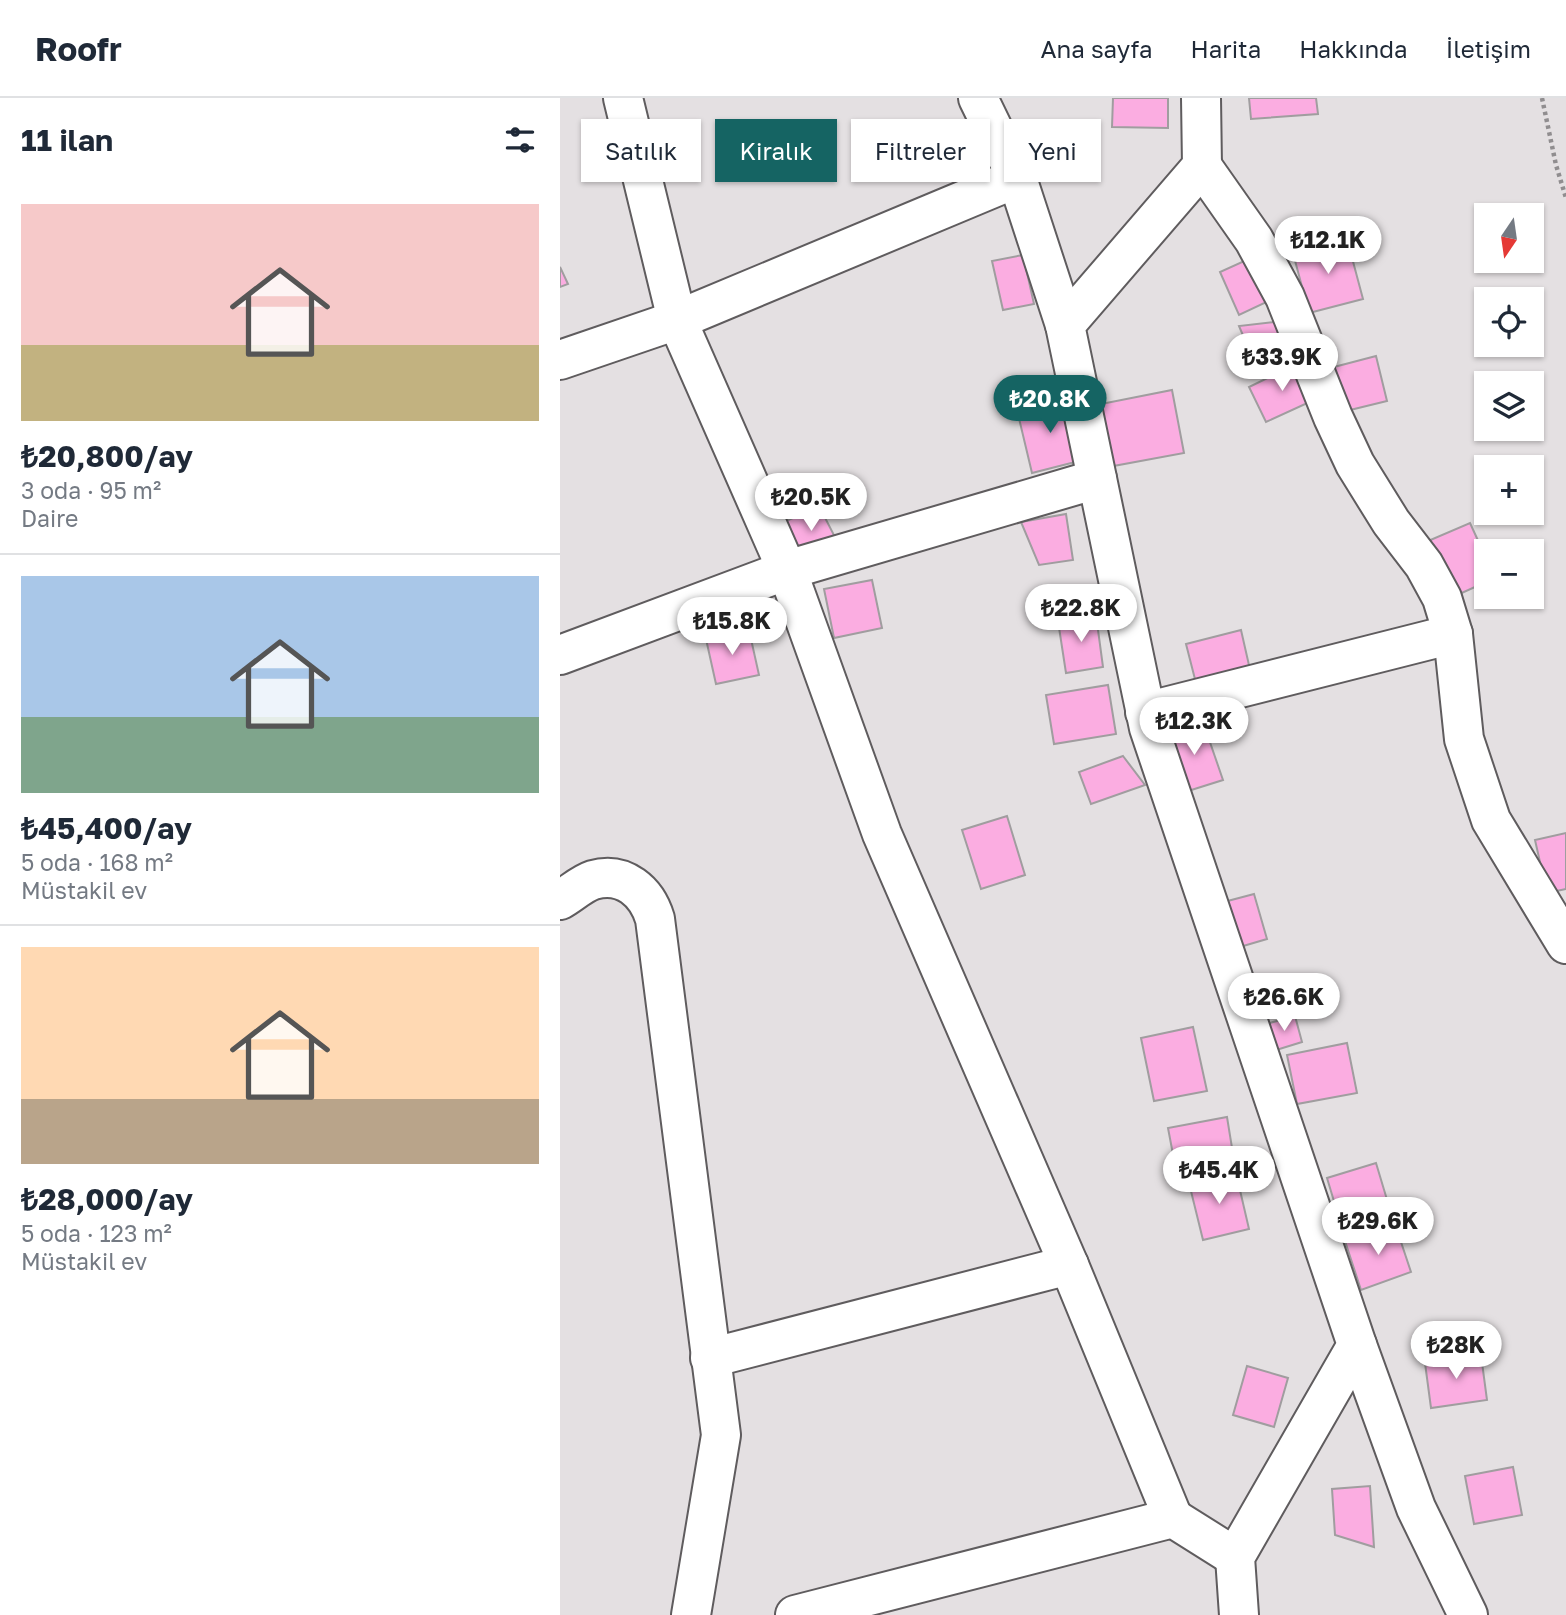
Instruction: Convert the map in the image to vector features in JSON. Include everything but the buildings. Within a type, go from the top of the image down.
[{"type":"street","points":[[623,98],[677,320],[787,570],[882,835],[1069,1265],[1173,1518],[1235,1558]]},
{"type":"street","points":[[978,98],[1004,151]]},
{"type":"street","points":[[1201,98],[1202,166],[1254,240],[1285,297],[1333,417],[1355,464],[1385,513],[1434,581],[1453,634],[1464,739],[1491,820],[1566,944]]},
{"type":"street","points":[[1065,326],[1202,166]]},
{"type":"street","points":[[560,359],[677,320],[1007,182]]},
{"type":"street","points":[[1018,182],[1065,326],[1153,741],[1357,1345],[1416,1508],[1468,1615]]},
{"type":"street","points":[[560,655],[787,570],[1097,479]]},
{"type":"street","points":[[1146,712],[1453,634]]},
{"type":"street","points":[[560,900],[593,880],[615,879],[637,888],[646,897],[655,919],[720,1436],[691,1615]]},
{"type":"street","points":[[710,1357],[1069,1265]]},
{"type":"street","points":[[1238,1615],[1235,1558],[1357,1345]]},
{"type":"street","points":[[795,1615],[848,1609],[1173,1518]]},
{"type":"path","points":[[1542,98],[1566,198]]}]
